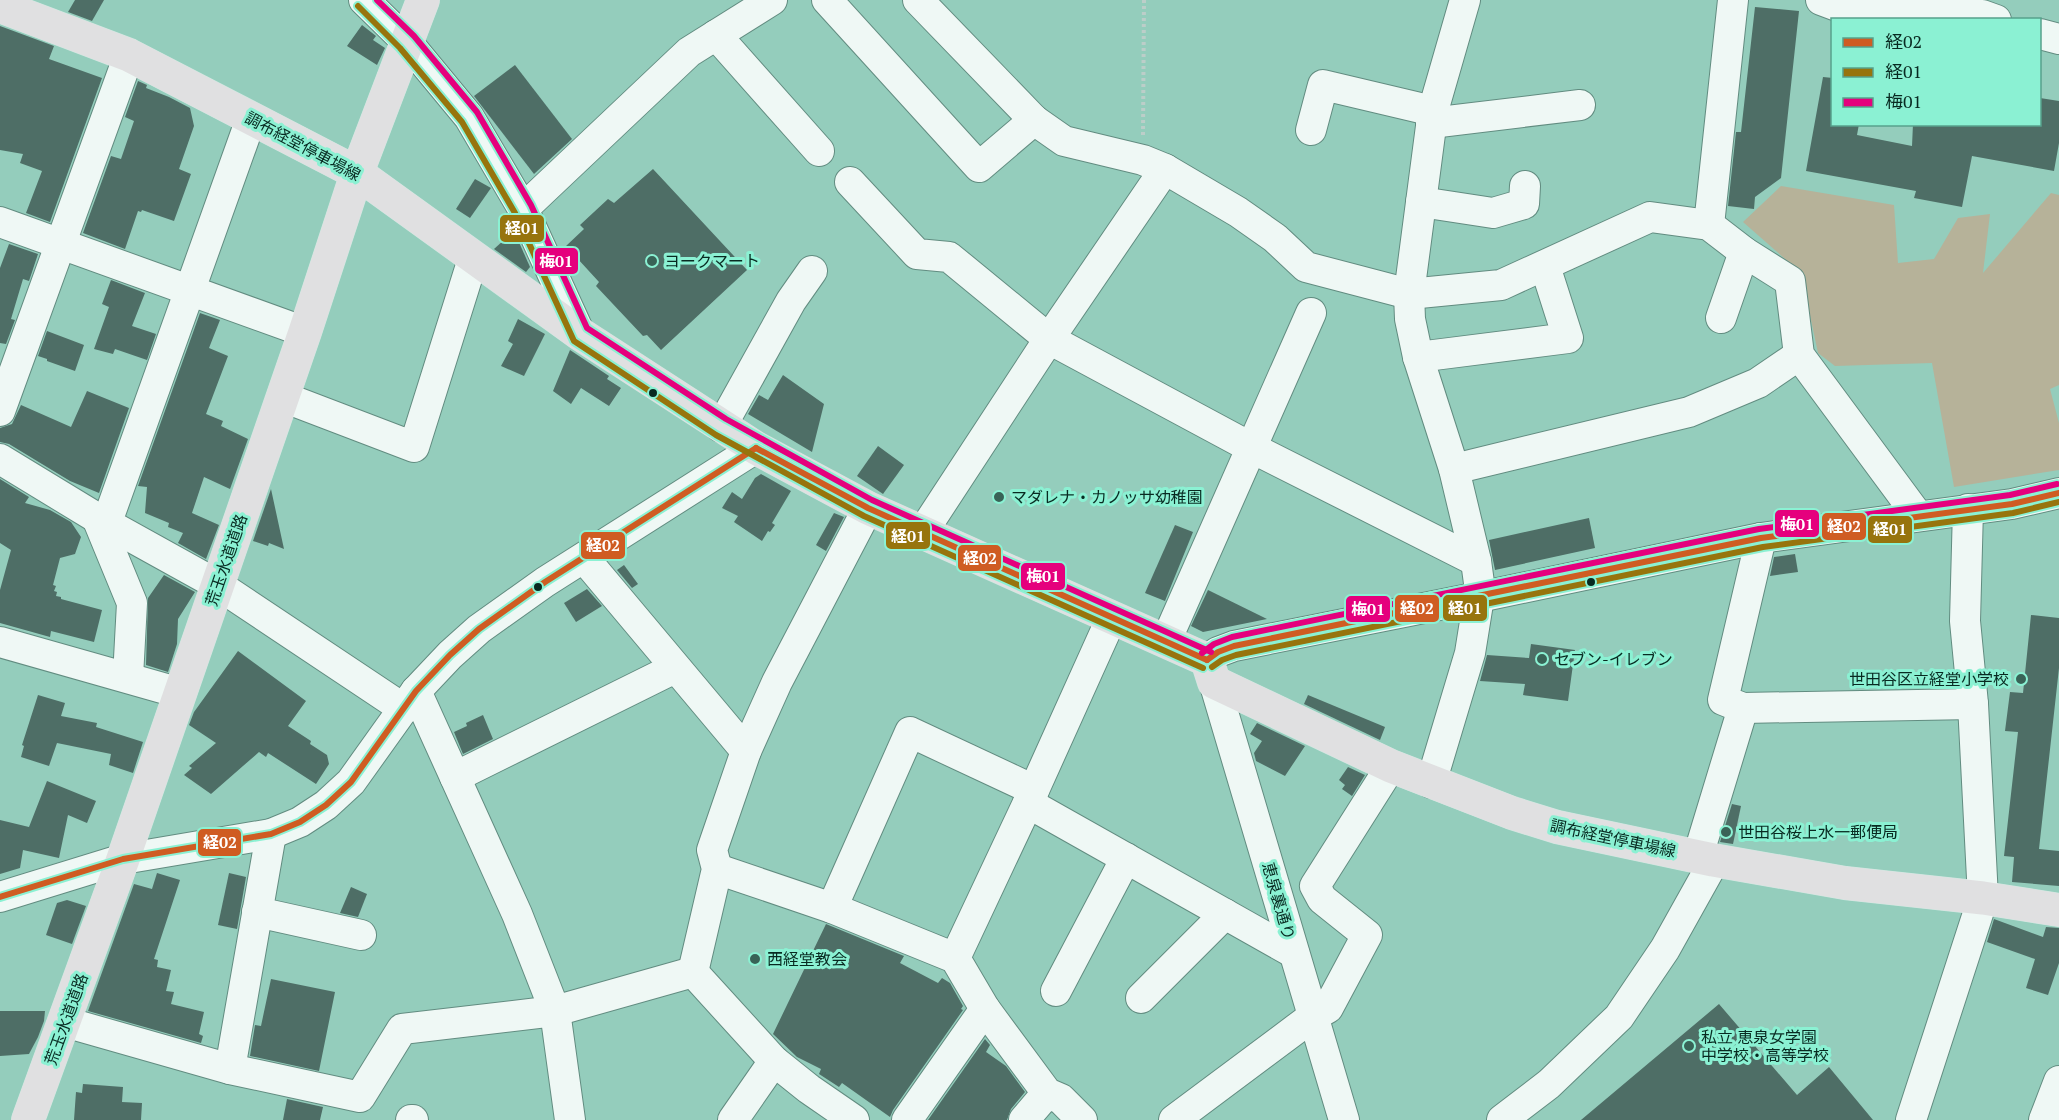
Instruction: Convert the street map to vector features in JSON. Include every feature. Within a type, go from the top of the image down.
[{"type":"main road","name":"荒玉水道道路","points":[[28,1120],[123,859],[283,397],[357,173],[423,0]]},
{"type":"main road","name":"調布経堂停車場線","points":[[0,6],[129,55],[357,173],[580,334],[756,448],[868,508],[1166,641],[1211,671],[1391,766],[1512,813],[1557,827],[1705,858],[1845,883],[1983,898],[2059,910]]},
{"type":"street","points":[[364,0],[407,42],[469,117],[523,209],[580,334]]},
{"type":"street","points":[[827,0],[980,167],[1034,120]]},
{"type":"street","points":[[918,0],[1034,120],[1064,141],[1154,164],[1238,212],[1275,238],[1306,267],[1409,294],[1501,285],[1650,217],[1709,225],[1744,252],[1790,281],[1799,355],[1918,516]]},
{"type":"street","points":[[1431,783],[1470,653],[1479,597],[1476,561],[1454,469],[1418,357],[1410,319],[1409,294],[1432,117],[1466,0]]},
{"type":"street","points":[[1709,225],[1733,0]]},
{"type":"street","points":[[1821,0],[1853,12],[1986,11]]},
{"type":"street","points":[[523,209],[689,52],[766,1]]},
{"type":"street","points":[[2041,34],[2059,39]]},
{"type":"street","points":[[716,35],[819,151]]},
{"type":"street","points":[[0,411],[129,55]]},
{"type":"street","points":[[1311,130],[1323,85],[1432,117],[1580,105]]},
{"type":"street","points":[[128,677],[132,603],[102,520],[190,290],[251,119]]},
{"type":"street","points":[[922,533],[1049,339],[1154,164]]},
{"type":"street","points":[[850,182],[917,254],[949,257],[1049,339],[1252,448],[1476,561]]},
{"type":"street","points":[[1421,202],[1493,213],[1524,204],[1525,186]]},
{"type":"street","points":[[0,222],[305,332]]},
{"type":"street","points":[[1721,318],[1744,252]]},
{"type":"street","points":[[283,397],[414,447],[474,259]]},
{"type":"street","points":[[1418,357],[1568,338],[1545,266]]},
{"type":"street","points":[[721,427],[791,301],[812,271]]},
{"type":"street","points":[[1166,641],[1311,313]]},
{"type":"street","points":[[1454,469],[1689,412],[1758,383],[1799,355]]},
{"type":"street","points":[[0,897],[123,859],[271,834],[300,822],[326,805],[351,782],[410,700],[450,655],[479,629],[518,601],[756,448]]},
{"type":"street","points":[[0,459],[218,585],[410,700],[455,777],[518,914],[555,1011],[570,1120]]},
{"type":"street","points":[[1211,671],[1218,652],[1233,646],[1761,538],[2012,504],[2059,493]]},
{"type":"street","points":[[693,972],[717,869],[712,850],[746,751],[777,682],[868,508]]},
{"type":"street","points":[[1911,1120],[1983,898],[1973,704],[1965,621],[1968,509]]},
{"type":"street","points":[[1761,538],[1723,699],[1743,708],[1973,704]]},
{"type":"street","points":[[584,558],[746,751]]},
{"type":"street","points":[[955,957],[1112,617]]},
{"type":"street","points":[[0,642],[180,693]]},
{"type":"street","points":[[455,777],[675,668]]},
{"type":"street","name":"恵泉裏通り","points":[[1211,671],[1344,1120]]},
{"type":"street","points":[[1502,1120],[1549,1084],[1619,1017],[1665,950],[1705,858],[1743,708]]},
{"type":"street","points":[[832,908],[910,732],[1031,796],[1126,858],[1294,953]]},
{"type":"street","points":[[1174,1120],[1312,1017],[1328,1008],[1367,935],[1322,899],[1315,886],[1391,766]]},
{"type":"street","points":[[230,1069],[271,834]]},
{"type":"street","points":[[1056,992],[1126,858]]},
{"type":"street","points":[[717,869],[832,908],[955,957],[985,1009],[1047,1093],[1061,1099],[1082,1120]]},
{"type":"street","points":[[257,912],[361,935]]},
{"type":"street","points":[[1141,998],[1225,914]]},
{"type":"street","points":[[65,1022],[230,1069],[360,1097],[402,1029],[555,1011],[693,972]]},
{"type":"street","points":[[693,972],[774,1061],[854,1120]]},
{"type":"street","points":[[907,1120],[985,1009]]},
{"type":"street","points":[[733,1120],[774,1061]]},
{"type":"street","points":[[2044,1120],[2059,1081]]},
{"type":"street","points":[[1024,1120],[1047,1093]]},
{"type":"path","points":[[1144,0],[1154,164]]},
{"type":"shaded area","points":[[1781,186],[1894,205],[1898,263],[1934,259],[1958,218],[1990,214],[1983,273],[2051,193],[2059,195],[2059,385],[2050,389],[2059,423],[2059,470],[1954,487],[1932,363],[1835,366],[1818,353],[1801,273],[1743,222]]},
{"type":"building","points":[[75,0],[104,0],[92,21],[68,12]]},
{"type":"building","points":[[1755,7],[1799,11],[1781,178],[1755,197],[1754,209],[1728,206],[1736,132],[1741,132]]},
{"type":"building","points":[[362,25],[376,36],[373,40],[385,48],[377,65],[347,46]]},
{"type":"building","points":[[0,26],[54,46],[49,59],[102,78],[50,222],[26,213],[42,171],[20,163],[23,154],[0,150]]},
{"type":"building","points":[[515,65],[572,139],[534,174],[474,96]]},
{"type":"building","points":[[1823,77],[1831,78],[1831,126],[1859,126],[1857,135],[1912,146],[1913,126],[2041,126],[2041,98],[2059,101],[2059,143],[2054,171],[1972,156],[1962,207],[1914,198],[1916,191],[1806,171]]},
{"type":"building","points":[[138,81],[147,85],[146,88],[190,108],[194,126],[179,169],[191,174],[174,221],[142,210],[138,211],[125,249],[83,233],[111,156],[121,159],[134,121],[125,117]]},
{"type":"building","points":[[653,169],[747,270],[661,350],[647,335],[643,336],[596,286],[599,282],[566,246],[584,229],[580,225],[608,199],[614,203]]},
{"type":"building","points":[[475,179],[491,188],[470,218],[456,209]]},
{"type":"building","points":[[514,231],[530,267],[526,272],[494,249]]},
{"type":"building","points":[[9,244],[38,254],[29,281],[23,279],[11,319],[15,320],[6,344],[0,343],[0,268]]},
{"type":"building","points":[[111,280],[145,293],[132,326],[156,334],[147,360],[115,349],[113,354],[94,349],[109,307],[102,304]]},
{"type":"building","points":[[200,313],[220,320],[209,348],[228,356],[206,414],[223,421],[221,426],[248,439],[230,489],[204,477],[192,513],[219,525],[206,559],[178,543],[183,533],[168,527],[169,523],[145,513],[147,487],[138,486]]},
{"type":"building","points":[[518,319],[545,334],[524,376],[501,366],[513,344],[508,341]]},
{"type":"building","points":[[47,331],[84,345],[75,371],[38,356]]},
{"type":"building","points":[[570,350],[609,376],[607,379],[621,388],[609,406],[581,388],[571,404],[553,391]]},
{"type":"building","points":[[783,375],[824,404],[812,452],[748,414],[759,395],[768,400]]},
{"type":"building","points":[[87,391],[129,408],[99,493],[70,481],[9,444],[0,442],[0,428],[12,424],[21,405],[71,427]]},
{"type":"building","points":[[878,446],[904,465],[883,494],[857,476]]},
{"type":"building","points":[[761,474],[791,491],[772,523],[775,525],[762,541],[734,522],[738,516],[722,508],[732,492],[742,499],[755,478]]},
{"type":"building","points":[[0,479],[29,497],[25,503],[50,510],[71,522],[81,537],[75,554],[60,558],[53,585],[56,586],[54,591],[57,592],[56,596],[61,599],[102,610],[94,642],[51,631],[50,637],[0,623],[0,590],[11,550],[0,543]]},
{"type":"building","points":[[271,489],[284,549],[269,543],[268,546],[253,541]]},
{"type":"building","points":[[834,513],[844,517],[826,551],[816,545]]},
{"type":"building","points":[[1589,518],[1595,548],[1495,570],[1489,540]]},
{"type":"building","points":[[1175,525],[1193,532],[1165,601],[1145,593]]},
{"type":"building","points":[[1795,554],[1798,572],[1770,576],[1774,557]]},
{"type":"building","points":[[624,565],[638,584],[632,588],[617,570]]},
{"type":"building","points":[[164,575],[195,592],[178,619],[177,644],[168,672],[146,665],[148,598]]},
{"type":"building","points":[[587,589],[602,606],[576,622],[564,603]]},
{"type":"building","points":[[1208,590],[1267,619],[1203,632],[1191,626]]},
{"type":"building","points":[[2031,615],[2059,618],[2059,668],[2039,849],[2059,851],[2059,886],[2012,882],[2014,857],[2004,856],[2018,732],[2005,731],[2010,692],[2023,693]]},
{"type":"building","points":[[1531,644],[1575,650],[1568,701],[1523,695],[1525,684],[1480,681],[1487,655],[1529,658]]},
{"type":"building","points":[[238,651],[306,701],[288,726],[327,755],[329,764],[316,784],[268,753],[266,757],[259,752],[211,794],[184,775],[192,768],[189,766],[216,743],[189,725],[194,712]]},
{"type":"building","points":[[38,695],[65,703],[61,716],[97,723],[96,727],[143,742],[133,773],[109,765],[111,754],[57,743],[49,766],[21,757],[24,746],[22,745]]},
{"type":"building","points":[[1308,695],[1385,727],[1380,740],[1304,704]]},
{"type":"building","points":[[483,715],[493,739],[463,754],[454,732]]},
{"type":"building","points":[[1257,723],[1305,746],[1285,776],[1256,761],[1254,753],[1262,741],[1250,734]]},
{"type":"building","points":[[1348,767],[1365,775],[1352,796],[1342,789],[1345,785],[1339,780]]},
{"type":"building","points":[[47,781],[96,801],[87,823],[68,815],[59,858],[23,850],[20,868],[0,874],[0,820],[29,827]]},
{"type":"building","points":[[1732,804],[1741,806],[1733,844],[1720,842]]},
{"type":"building","points":[[157,873],[180,880],[154,959],[158,960],[157,967],[171,970],[166,991],[174,992],[171,1004],[204,1012],[199,1034],[203,1036],[201,1043],[88,1011],[134,884],[152,889]]},
{"type":"building","points":[[229,873],[246,877],[237,929],[218,925]]},
{"type":"building","points":[[351,887],[367,894],[358,917],[340,913]]},
{"type":"building","points":[[67,900],[86,906],[72,944],[46,935],[57,903]]},
{"type":"building","points":[[1994,919],[2043,937],[2046,927],[2059,928],[2059,963],[2048,995],[2026,988],[2035,959],[1987,942]]},
{"type":"building","points":[[826,924],[904,956],[900,963],[938,983],[942,978],[950,983],[963,1006],[961,1009],[963,1010],[890,1117],[842,1083],[839,1087],[819,1074],[821,1069],[797,1057],[773,1034]]},
{"type":"building","points":[[271,979],[335,992],[319,1071],[250,1056],[255,1025],[261,1026]]},
{"type":"building","points":[[1719,1004],[1797,1095],[1829,1067],[1873,1120],[1581,1120]]},
{"type":"building","points":[[0,1011],[45,1011],[44,1021],[29,1054],[0,1056]]},
{"type":"building","points":[[985,1039],[990,1045],[986,1052],[1006,1066],[1025,1092],[1011,1109],[1007,1120],[928,1120]]},
{"type":"building","points":[[83,1084],[123,1087],[122,1102],[142,1103],[141,1120],[74,1120],[76,1092],[82,1093]]},
{"type":"building","points":[[287,1099],[323,1107],[320,1120],[283,1120]]},
{"type":"transit line","name":"梅01","points":[[377,0],[414,36],[477,112],[531,205],[587,328],[726,419],[872,500],[1211,652]]},
{"type":"transit line","name":"経01","points":[[358,6],[400,48],[462,122],[515,213],[574,341],[716,435],[864,516],[1203,668]]},
{"type":"transit line","name":"経02","points":[[756,448],[868,508],[1207,660]]},
{"type":"transit line","name":"経02","points":[[0,897],[123,859],[271,834],[300,822],[326,805],[351,782],[416,691],[450,655],[479,629],[545,582],[756,448]]},
{"type":"transit line","name":"梅01","points":[[1202,653],[1214,644],[1232,637],[1759,529],[2010,495],[2057,484]]},
{"type":"transit line","name":"経02","points":[[1207,660],[1218,652],[1234,646],[1761,538],[2012,504],[2059,493]]},
{"type":"transit line","name":"経01","points":[[1212,667],[1236,655],[1763,547],[2013,513],[2059,502]]},
{"type":"place","name":"ヨークマート","points":[[652,261]]},
{"type":"place","name":"マダレナ・カノッサ幼稚園","points":[[999,497]]},
{"type":"place","name":"セブン-イレブン","points":[[1542,659]]},
{"type":"place","name":"世田谷区立経堂小学校","points":[[2021,679]]},
{"type":"place","name":"世田谷桜上水一郵便局","points":[[1726,832]]},
{"type":"place","name":"西経堂教会","points":[[755,959]]},
{"type":"place","name":"私立 恵泉女学園 中学校・高等学校","points":[[1689,1046]]}]
